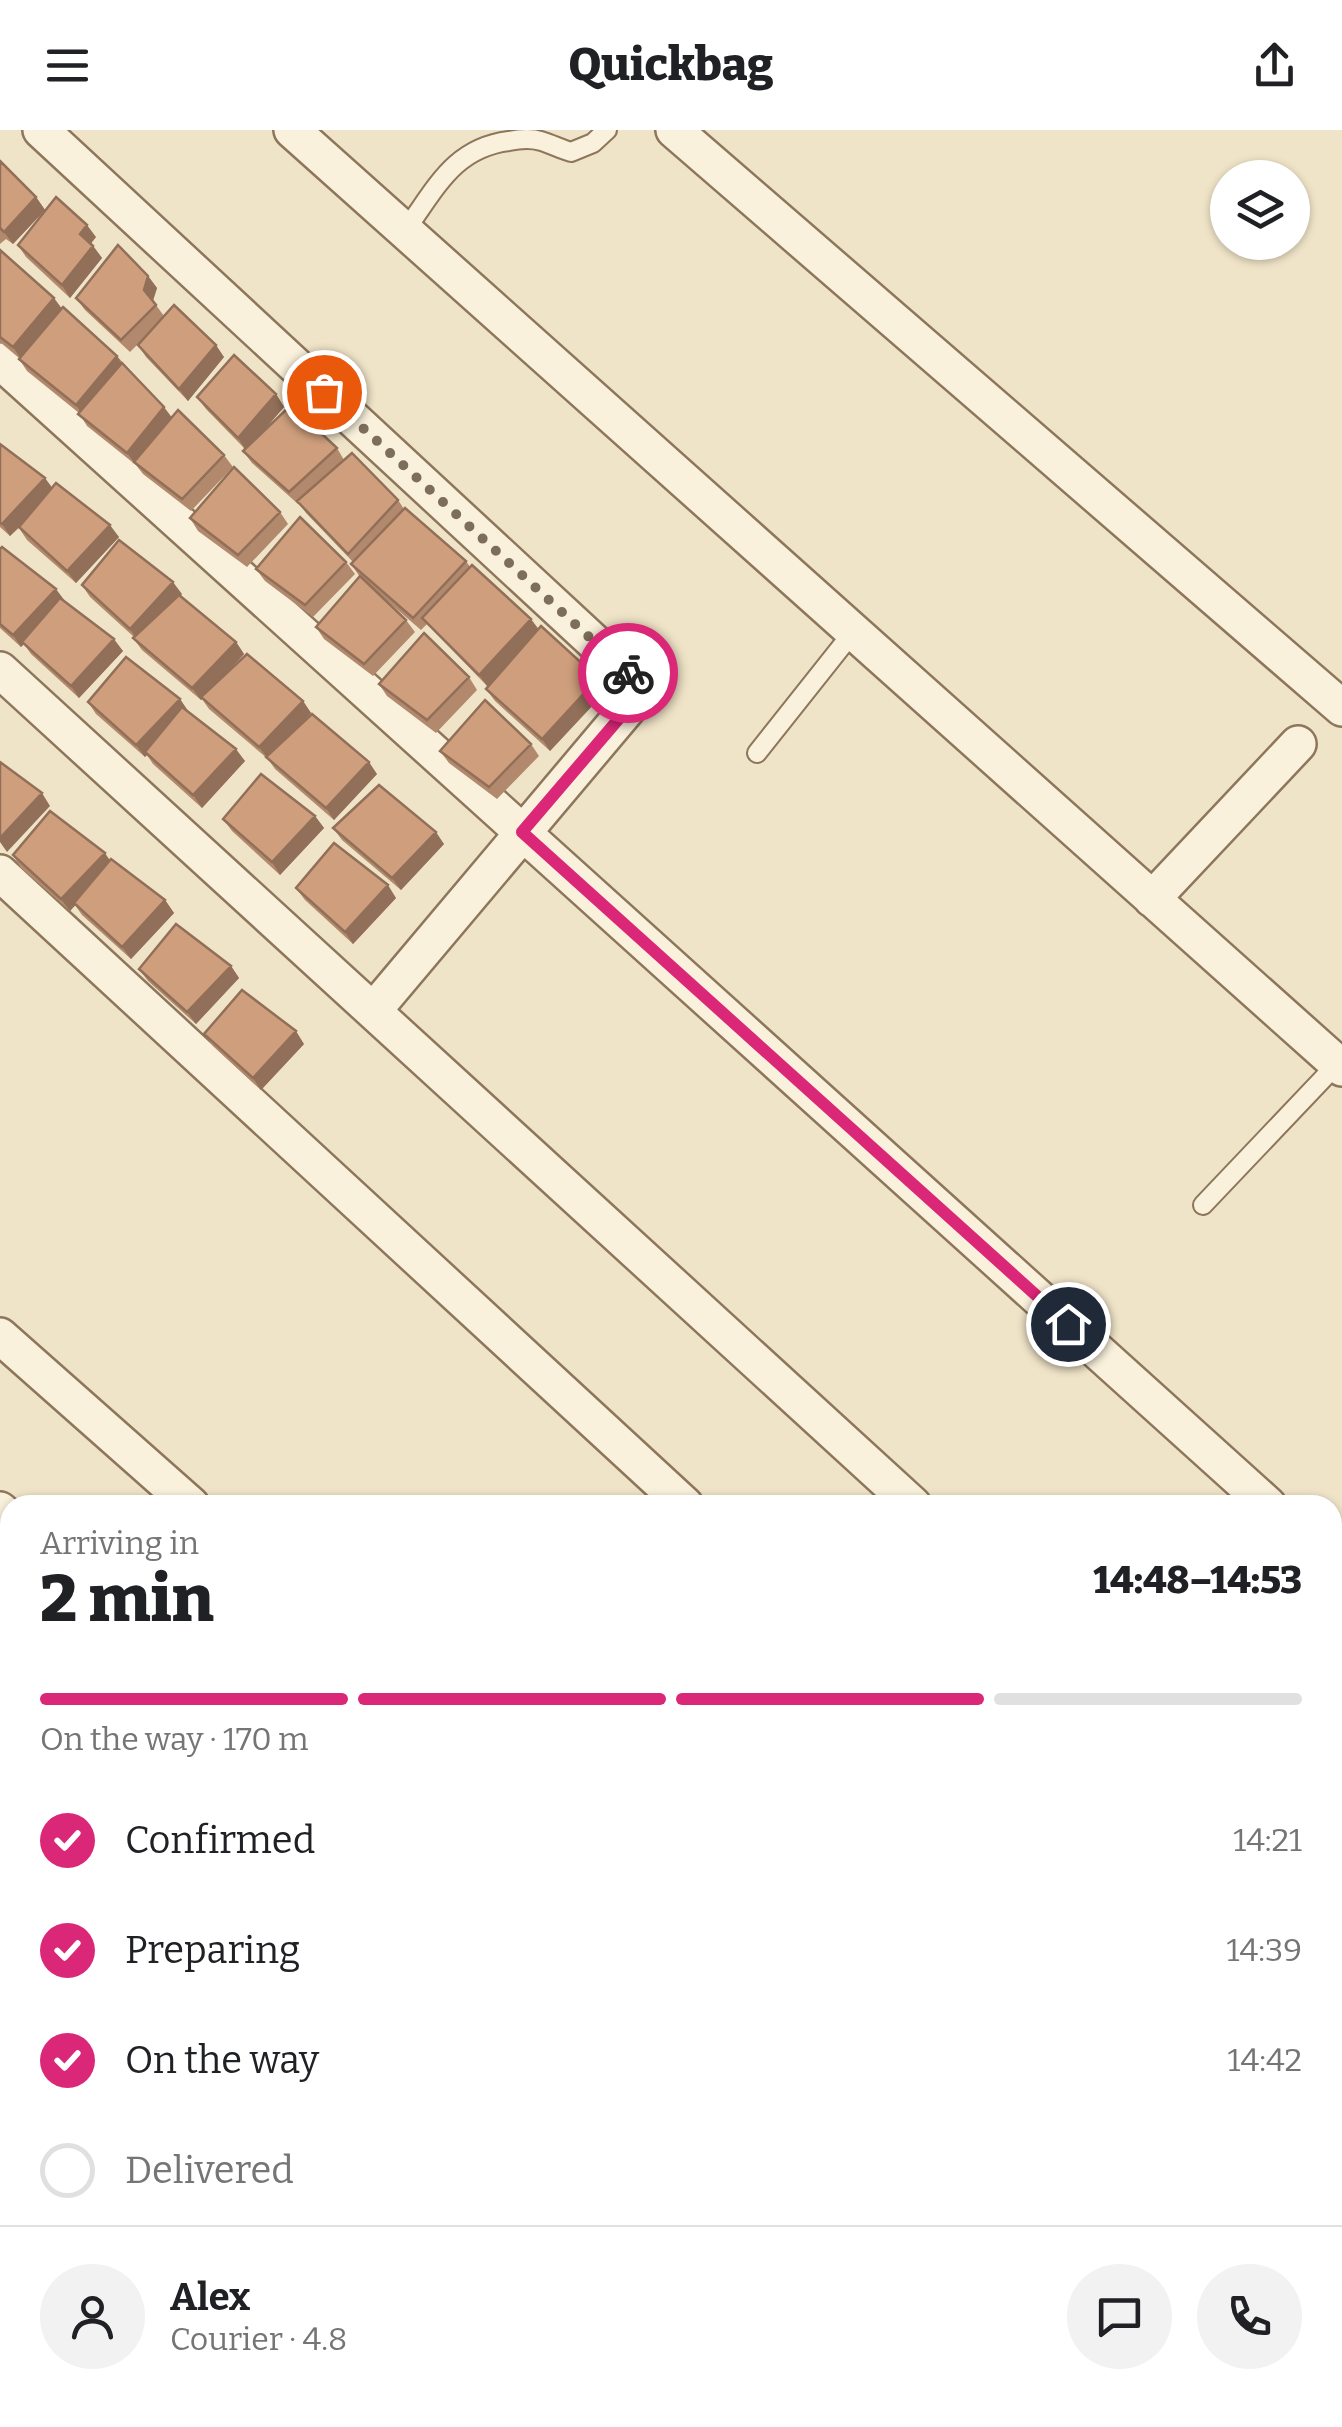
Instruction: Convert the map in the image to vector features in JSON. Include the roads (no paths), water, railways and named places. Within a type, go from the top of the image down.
[{"type":"street","points":[[42,130],[636,682],[634,701],[372,1011]]},
{"type":"street","points":[[292,130],[1339,1066]]},
{"type":"street","points":[[674,130],[1342,708]]},
{"type":"street","points":[[0,361],[1257,1495]]},
{"type":"street","points":[[0,670],[903,1495]]},
{"type":"street","points":[[1152,899],[1298,744]]},
{"type":"street","points":[[0,873],[674,1495]]},
{"type":"street","points":[[0,1336],[180,1495]]},
{"type":"lane","points":[[404,232],[459,159],[474,150],[486,144],[522,139],[539,140],[571,152],[593,143],[607,130]]},
{"type":"lane","points":[[757,752],[852,632]]},
{"type":"lane","points":[[1202,1205],[1339,1066]]}]
